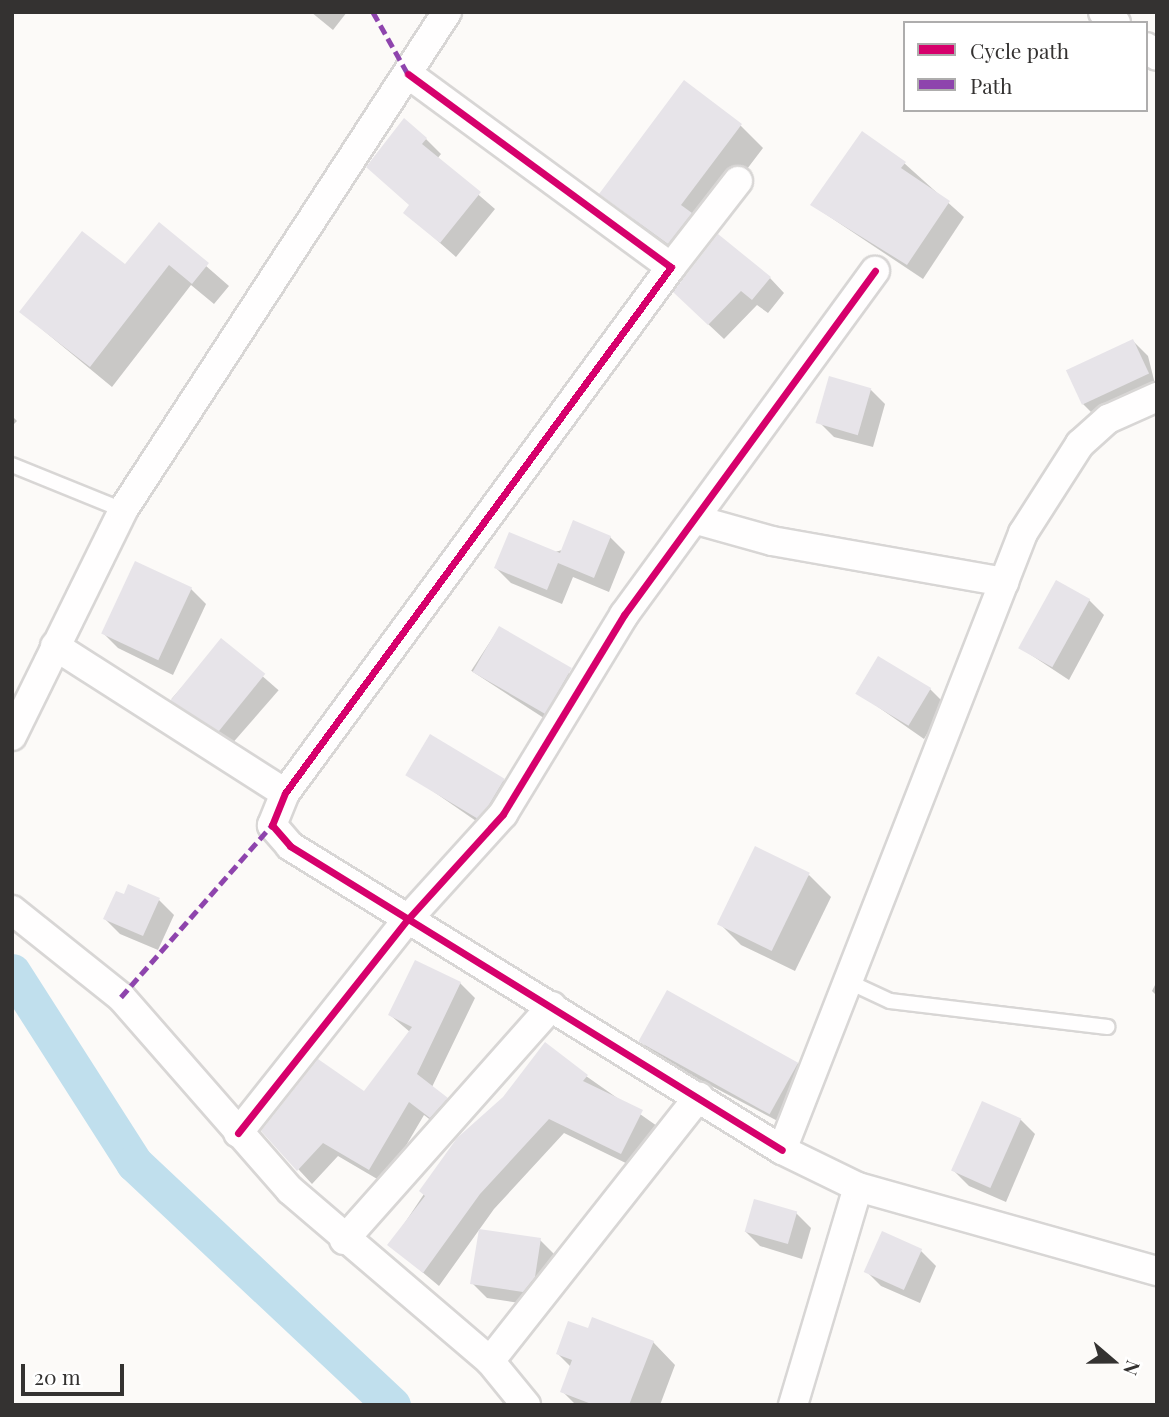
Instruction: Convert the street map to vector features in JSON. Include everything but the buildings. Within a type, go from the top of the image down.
[{"type":"street","points":[[12,736],[123,510],[447,12]]},
{"type":"street","points":[[408,74],[671,267]]},
{"type":"street","points":[[738,181],[671,267],[285,793],[272,825],[279,835],[407,920],[699,1096],[782,1150],[858,1187],[1157,1270]]},
{"type":"street","points":[[238,1133],[407,920],[503,814],[624,615],[697,520],[875,271]]},
{"type":"street","points":[[782,1150],[1023,533],[1080,444],[1108,419],[1157,397]]},
{"type":"street","points":[[697,520],[772,541],[1004,582]]},
{"type":"street","points":[[55,646],[285,793]]},
{"type":"street","points":[[12,910],[121,997],[238,1133],[344,1240],[490,1361],[526,1405]]},
{"type":"street","points":[[344,1240],[552,1006]]},
{"type":"street","points":[[490,1361],[699,1096]]},
{"type":"street","points":[[793,1405],[858,1187]]},
{"type":"lane","points":[[12,465],[123,510]]},
{"type":"lane","points":[[847,981],[890,1001],[991,1018],[1107,1027]]},
{"type":"waterway","points":[[12,972],[134,1163],[392,1405]]},
{"type":"marked path","points":[[373,12],[408,74]]},
{"type":"marked path","points":[[121,997],[272,825]]},
{"type":"cycle path","points":[[408,74],[671,267],[285,793],[272,825],[290,846],[782,1150]]},
{"type":"cycle path","points":[[238,1133],[407,920],[503,814],[624,615],[875,271]]}]
